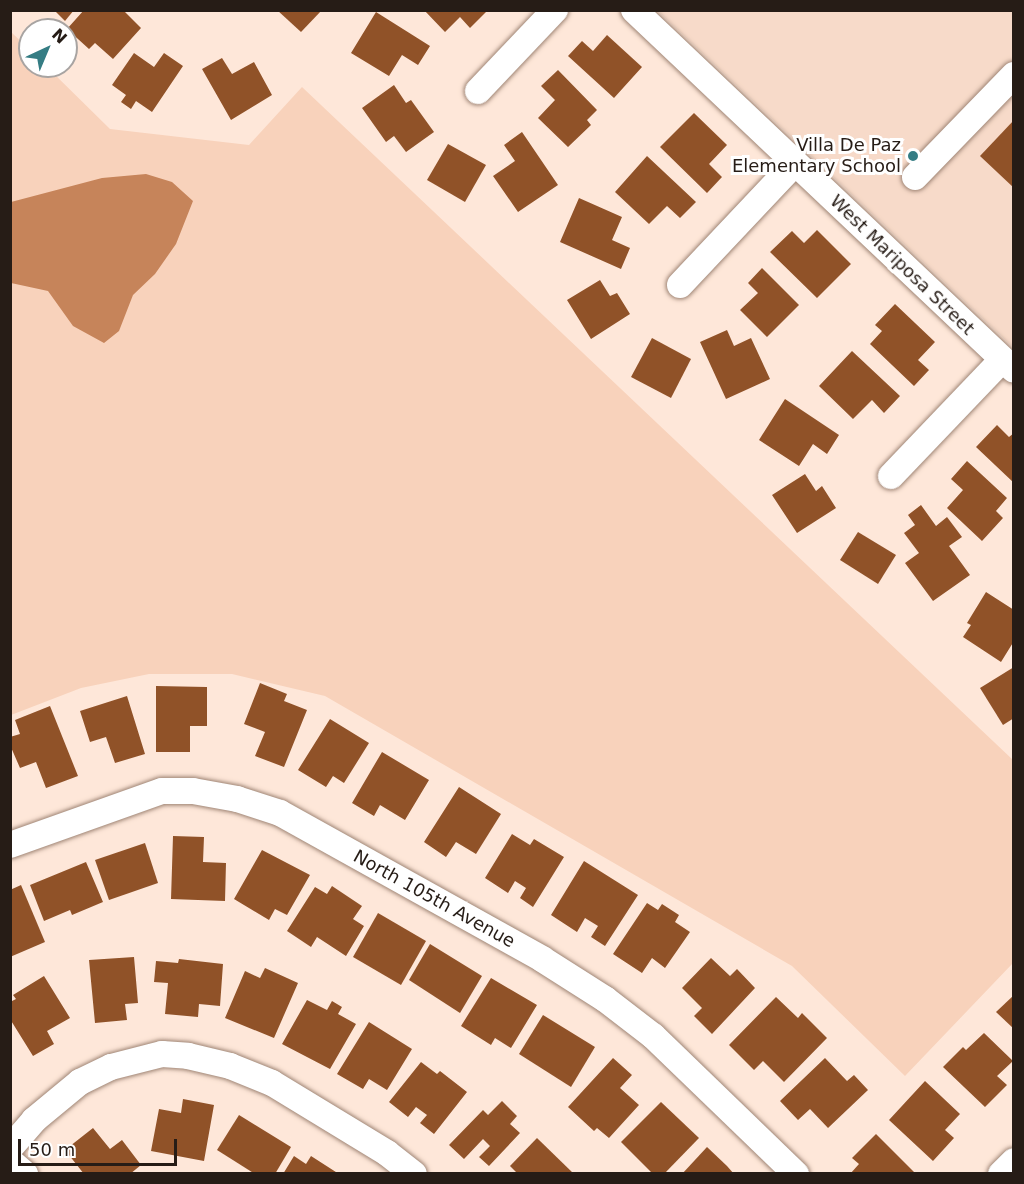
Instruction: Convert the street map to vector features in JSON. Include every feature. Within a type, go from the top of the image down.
[{"type":"street","points":[[478,91],[555,10]]},
{"type":"street","name":"West Mariposa Street","points":[[634,10],[1008,365]]},
{"type":"street","points":[[915,177],[1014,75]]},
{"type":"street","points":[[680,285],[795,163]]},
{"type":"street","points":[[891,476],[1008,365]]},
{"type":"street","name":"North 105th Avenue","points":[[10,845],[162,791],[193,791],[237,799],[280,813],[542,959],[605,999],[653,1036],[796,1173]]},
{"type":"street","points":[[10,1148],[34,1120],[80,1082],[111,1067],[162,1054],[188,1056],[230,1066],[272,1083],[387,1153],[414,1173]]},
{"type":"street","points":[[10,1161],[25,1173]]},
{"type":"street","points":[[1001,1173],[1014,1161]]},
{"type":"shaded area","name":"Villa De Paz Elementary School","points":[[658,11],[1013,11],[1013,347],[842,185]]},
{"type":"shaded area","points":[[10,31],[18,39],[18,78],[58,78],[110,129],[249,145],[302,87],[1013,760],[1013,963],[905,1076],[792,966],[325,696],[232,674],[149,674],[81,688],[11,715]]},
{"type":"shaded area","points":[[146,174],[172,182],[193,201],[176,244],[155,274],[133,295],[119,331],[104,343],[73,326],[48,291],[11,283],[11,202],[102,178]]},
{"type":"building","points":[[54,10],[74,10],[67,18],[62,18]]},
{"type":"building","points":[[84,10],[123,10],[141,28],[113,59],[95,43],[89,49],[78,39],[77,18]]},
{"type":"building","points":[[277,10],[322,10],[301,32]]},
{"type":"building","points":[[424,10],[488,10],[470,28],[460,17],[445,32]]},
{"type":"building","points":[[376,12],[430,46],[418,65],[402,55],[389,76],[351,53]]},
{"type":"building","points":[[607,35],[642,67],[614,98],[568,56],[582,41],[593,51]]},
{"type":"building","points":[[134,53],[154,67],[164,53],[183,66],[152,112],[136,101],[131,109],[121,102],[126,95],[112,85]]},
{"type":"building","points":[[222,58],[232,74],[254,62],[272,95],[231,120],[202,69]]},
{"type":"building","points":[[558,70],[597,110],[587,120],[591,125],[568,147],[538,118],[555,100],[541,86]]},
{"type":"building","points":[[394,85],[406,103],[411,100],[434,132],[406,152],[394,136],[386,142],[362,108]]},
{"type":"building","points":[[694,113],[727,145],[709,164],[722,177],[707,193],[660,147]]},
{"type":"building","points":[[1014,120],[1014,188],[980,156]]},
{"type":"building","points":[[522,132],[558,185],[518,212],[493,176],[515,161],[504,145]]},
{"type":"building","points":[[448,144],[486,165],[465,202],[427,180]]},
{"type":"building","points":[[647,156],[696,202],[680,218],[667,206],[649,224],[615,192]]},
{"type":"building","points":[[579,198],[622,217],[612,240],[630,248],[621,269],[560,242]]},
{"type":"building","points":[[817,230],[851,264],[817,298],[770,252],[792,231],[804,243]]},
{"type":"building","points":[[762,268],[799,305],[767,337],[740,310],[758,293],[748,283]]},
{"type":"building","points":[[600,280],[610,296],[617,293],[630,314],[591,339],[567,300]]},
{"type":"building","points":[[895,304],[935,342],[918,360],[929,370],[914,386],[870,344],[882,331],[875,325]]},
{"type":"building","points":[[727,330],[734,346],[751,338],[770,379],[726,399],[700,342]]},
{"type":"building","points":[[652,338],[691,359],[671,398],[631,377]]},
{"type":"building","points":[[852,351],[900,396],[884,413],[872,400],[853,419],[819,386]]},
{"type":"building","points":[[785,399],[839,435],[827,454],[813,444],[799,466],[759,440]]},
{"type":"building","points":[[997,425],[1009,437],[1014,433],[1014,483],[976,447]]},
{"type":"building","points":[[967,461],[1007,498],[996,511],[1003,518],[982,541],[947,508],[963,490],[951,479]]},
{"type":"building","points":[[805,474],[816,491],[822,486],[836,508],[797,533],[772,495]]},
{"type":"building","points":[[921,505],[936,526],[947,517],[962,537],[949,546],[970,575],[933,601],[905,563],[919,553],[904,533],[915,525],[908,515]]},
{"type":"building","points":[[858,532],[896,555],[878,584],[840,560]]},
{"type":"building","points":[[986,592],[1014,610],[1014,641],[1001,662],[963,637],[971,625],[967,623]]},
{"type":"building","points":[[1014,667],[1014,718],[1003,725],[980,688]]},
{"type":"building","points":[[260,683],[287,694],[284,701],[307,710],[284,767],[255,756],[265,732],[244,724]]},
{"type":"building","points":[[156,686],[207,687],[207,726],[190,726],[190,752],[156,752]]},
{"type":"building","points":[[127,696],[145,754],[115,763],[106,737],[90,742],[80,711]]},
{"type":"building","points":[[50,706],[78,776],[46,788],[36,762],[20,768],[10,745],[10,737],[20,734],[15,720]]},
{"type":"building","points":[[330,719],[369,743],[344,783],[333,776],[326,787],[298,770]]},
{"type":"building","points":[[382,752],[429,780],[405,820],[380,805],[374,816],[352,803]]},
{"type":"building","points":[[459,787],[501,814],[476,854],[456,842],[446,857],[424,842]]},
{"type":"building","points":[[512,834],[530,845],[534,839],[564,857],[533,907],[520,898],[526,888],[515,881],[508,893],[485,878]]},
{"type":"building","points":[[173,836],[204,837],[203,862],[226,863],[225,901],[171,899]]},
{"type":"building","points":[[145,843],[158,883],[109,900],[95,860]]},
{"type":"building","points":[[262,850],[310,875],[287,915],[275,909],[269,920],[234,899]]},
{"type":"building","points":[[584,861],[638,895],[605,946],[591,937],[598,926],[585,918],[577,932],[551,915]]},
{"type":"building","points":[[86,862],[103,902],[72,915],[70,910],[44,921],[30,885]]},
{"type":"building","points":[[21,885],[45,942],[10,957],[10,890]]},
{"type":"building","points":[[332,886],[362,906],[353,919],[364,926],[346,956],[317,937],[311,947],[287,931],[315,887],[327,894]]},
{"type":"building","points":[[647,903],[658,910],[662,904],[679,915],[675,922],[690,932],[665,968],[652,958],[642,973],[613,954]]},
{"type":"building","points":[[378,913],[426,941],[401,985],[353,957]]},
{"type":"building","points":[[430,944],[482,976],[460,1013],[409,980]]},
{"type":"building","points":[[134,957],[138,1003],[125,1004],[127,1020],[95,1023],[89,960]]},
{"type":"building","points":[[711,958],[730,976],[737,969],[755,988],[712,1034],[694,1016],[702,1008],[682,988]]},
{"type":"building","points":[[179,959],[223,964],[220,1006],[199,1004],[198,1017],[165,1014],[168,983],[154,982],[156,961],[178,963]]},
{"type":"building","points":[[265,968],[298,983],[274,1038],[225,1018],[245,971],[260,978]]},
{"type":"building","points":[[44,976],[70,1018],[47,1031],[54,1044],[33,1056],[10,1019],[10,1002],[16,999],[13,995]]},
{"type":"building","points":[[491,978],[537,1005],[511,1048],[495,1038],[491,1045],[461,1026]]},
{"type":"building","points":[[1014,995],[1014,1029],[996,1012]]},
{"type":"building","points":[[776,997],[798,1018],[802,1013],[827,1038],[784,1082],[763,1061],[754,1070],[729,1045]]},
{"type":"building","points":[[307,1000],[327,1010],[332,1001],[342,1007],[338,1014],[356,1024],[330,1069],[282,1044]]},
{"type":"building","points":[[543,1015],[595,1047],[571,1087],[519,1054]]},
{"type":"building","points":[[369,1022],[412,1049],[387,1090],[369,1079],[363,1089],[337,1074]]},
{"type":"building","points":[[984,1033],[1013,1061],[997,1076],[1007,1085],[985,1107],[943,1067],[963,1047],[966,1050]]},
{"type":"building","points":[[613,1058],[632,1075],[620,1088],[639,1105],[609,1138],[597,1128],[594,1131],[568,1107]]},
{"type":"building","points":[[825,1058],[847,1081],[854,1075],[868,1090],[828,1128],[810,1109],[798,1120],[780,1101]]},
{"type":"building","points":[[421,1062],[437,1074],[440,1071],[467,1092],[434,1134],[420,1123],[427,1115],[416,1107],[408,1117],[389,1102]]},
{"type":"building","points":[[925,1081],[960,1114],[945,1130],[954,1138],[933,1161],[889,1120]]},
{"type":"building","points":[[183,1099],[214,1105],[204,1161],[151,1151],[159,1109],[181,1113]]},
{"type":"building","points":[[502,1101],[517,1116],[510,1124],[520,1133],[489,1166],[479,1157],[490,1146],[483,1139],[464,1159],[449,1145],[483,1110],[488,1115]]},
{"type":"building","points":[[661,1102],[699,1138],[664,1174],[653,1174],[621,1142]]},
{"type":"building","points":[[239,1115],[291,1147],[275,1174],[255,1174],[217,1150]]},
{"type":"building","points":[[93,1128],[110,1149],[122,1140],[141,1165],[130,1174],[84,1174],[65,1150]]},
{"type":"building","points":[[876,1134],[916,1174],[850,1174],[859,1164],[852,1158]]},
{"type":"building","points":[[537,1138],[574,1174],[518,1174],[510,1166]]},
{"type":"building","points":[[707,1147],[727,1166],[734,1174],[682,1174]]},
{"type":"building","points":[[294,1156],[306,1164],[311,1156],[339,1174],[283,1174]]},
{"type":"place","name":"Villa De Paz Elementary School","points":[[913,156]]}]
